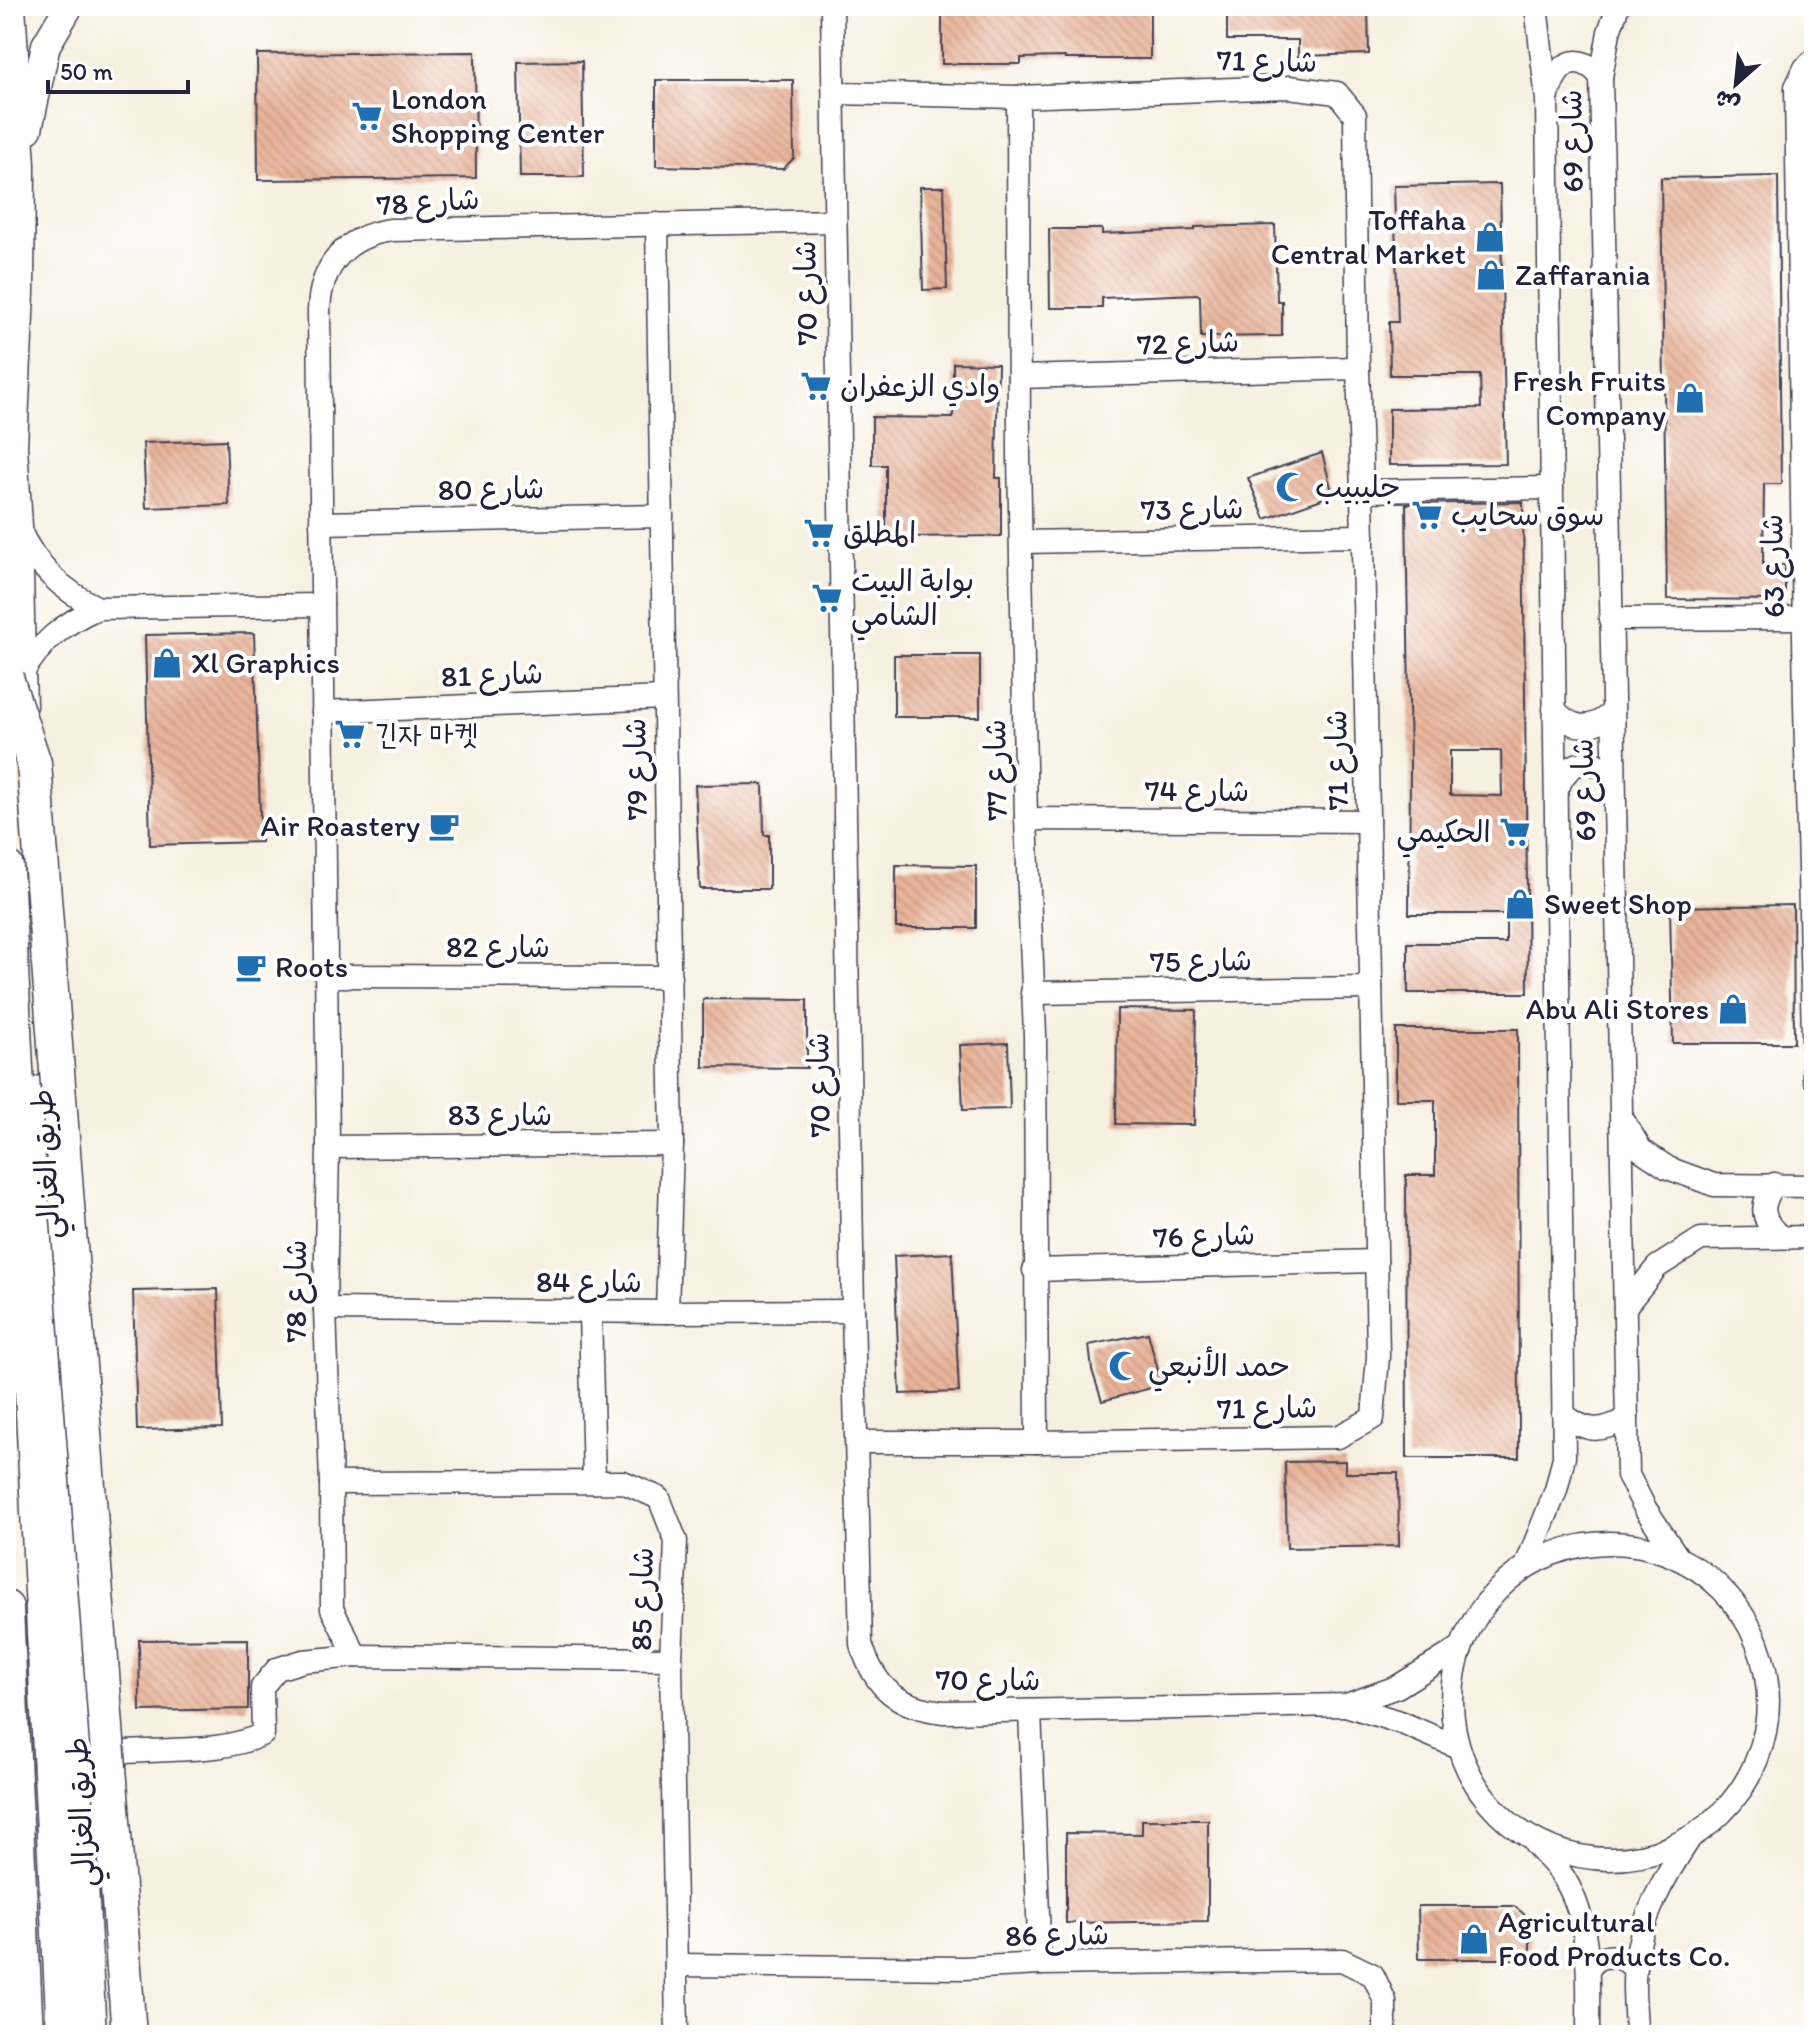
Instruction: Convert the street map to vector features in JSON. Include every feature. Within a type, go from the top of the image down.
[{"type":"highway","points":[[13,677],[34,763],[129,2035]]},
{"type":"highway","name":"طريق الغزالي","points":[[6,867],[64,2035]]},
{"type":"highway","points":[[6,1608],[26,2035]]},
{"type":"main road","name":"طريق الغزالي","points":[[11,6],[21,165],[20,293],[13,446],[18,526],[13,677],[92,2035]]},
{"type":"main road","points":[[21,165],[46,45],[69,6]]},
{"type":"main road","points":[[6,1938],[11,2035]]},
{"type":"street","name":"شارع 70","points":[[832,6],[853,1311],[861,1644],[868,1666],[880,1685],[898,1700],[920,1709],[944,1712],[1346,1705],[1397,1687],[1460,1648]]},
{"type":"street","name":"شارع 69","points":[[1526,1566],[1556,1490],[1564,1457],[1547,100],[1536,6]]},
{"type":"street","name":"شارع 69","points":[[1618,6],[1609,32],[1601,77],[1628,1475],[1645,1508],[1679,1559]]},
{"type":"street","name":"شارع 63","points":[[1814,60],[1805,68],[1796,87],[1803,618],[1809,705],[1814,1078]]},
{"type":"street","points":[[1547,100],[1552,79],[1562,66],[1576,61],[1591,65],[1601,77]]},
{"type":"street","name":"شارع 71","points":[[834,93],[1018,97],[1289,87],[1337,93],[1355,115],[1378,1356],[1373,1418],[1338,1437],[858,1442]]},
{"type":"street","name":"شارع 77","points":[[1018,97],[1026,819],[1035,1035],[1037,1442]]},
{"type":"street","name":"شارع 78","points":[[356,1656],[332,1609],[325,1309],[328,1147],[319,296],[329,268],[349,245],[362,237],[391,230],[835,221]]},
{"type":"street","name":"شارع 79","points":[[657,224],[672,1144],[667,1312]]},
{"type":"street","name":"شارع 72","points":[[1019,377],[1358,368]]},
{"type":"street","points":[[1362,491],[1552,488]]},
{"type":"street","name":"شارع 80","points":[[321,523],[662,516]]},
{"type":"street","points":[[18,526],[36,560],[49,576],[64,589],[98,608]]},
{"type":"street","name":"شارع 73","points":[[1022,542],[1363,536]]},
{"type":"street","points":[[13,677],[66,624],[98,608],[322,605]]},
{"type":"street","points":[[1610,619],[1803,618]]},
{"type":"street","name":"شارع 81","points":[[323,712],[664,698]]},
{"type":"street","points":[[1554,709],[1563,720],[1575,726],[1589,727],[1611,713]]},
{"type":"street","points":[[1557,791],[1562,776],[1573,766],[1588,762],[1603,766],[1614,776]]},
{"type":"street","name":"شارع 74","points":[[1026,819],[1368,821]]},
{"type":"street","name":"شارع 82","points":[[326,976],[670,977]]},
{"type":"street","name":"شارع 75","points":[[1032,993],[1371,988]]},
{"type":"street","points":[[1621,1117],[1641,1150],[1668,1168],[1714,1185],[1814,1186]]},
{"type":"street","name":"شارع 83","points":[[328,1147],[672,1144]]},
{"type":"street","points":[[1775,1184],[1765,1197],[1763,1212],[1769,1227],[1781,1237]]},
{"type":"street","points":[[1625,1307],[1657,1267],[1701,1239],[1814,1237]]},
{"type":"street","name":"شارع 76","points":[[1034,1270],[1376,1261]]},
{"type":"street","name":"شارع 84","points":[[325,1309],[853,1311]]},
{"type":"street","points":[[590,1312],[594,1482]]},
{"type":"street","points":[[1563,1414],[1574,1423],[1590,1429],[1608,1429],[1627,1418]]},
{"type":"street","name":"شارع 85","points":[[331,1483],[623,1482],[659,1498],[676,1541],[671,1659],[677,2035]]},
{"type":"street","points":[[1602,1543],[1641,1546],[1679,1559],[1711,1580],[1737,1607],[1756,1640],[1766,1677],[1768,1714],[1760,1751],[1744,1786],[1720,1815],[1690,1838],[1648,1854],[1626,1858],[1592,1858],[1559,1851],[1529,1837],[1505,1820],[1485,1799],[1469,1774],[1458,1747],[1452,1714],[1452,1681],[1460,1648],[1470,1625],[1494,1592],[1526,1566],[1563,1550],[1602,1543]]},
{"type":"street","points":[[79,1779],[89,1764],[101,1756],[218,1747],[251,1740],[263,1734],[262,1687],[277,1669],[303,1661],[356,1656],[671,1659]]},
{"type":"street","name":"شارع 70","points":[[1346,1705],[1402,1723],[1458,1747]]},
{"type":"street","points":[[1030,1711],[1040,1964]]},
{"type":"street","points":[[1529,1837],[1560,1871],[1576,1900],[1589,1969],[1588,2035]]},
{"type":"street","points":[[1636,2035],[1634,1968],[1646,1919],[1662,1879],[1690,1838]]},
{"type":"street","points":[[1589,1969],[1596,1959],[1611,1955],[1624,1958],[1634,1968]]},
{"type":"street","name":"شارع 86","points":[[676,1965],[963,1968],[1342,1960],[1373,1975],[1385,2001],[1385,2035]]},
{"type":"building","points":[[942,6],[1150,8],[1150,59],[1021,58],[1021,64],[942,64]]},
{"type":"building","points":[[1227,6],[1368,6],[1369,54],[1298,56],[1298,40],[1227,40]]},
{"type":"building","name":"London Shopping Center","points":[[475,52],[476,178],[258,180],[257,54]]},
{"type":"building","points":[[582,61],[584,177],[520,177],[518,62]]},
{"type":"building","points":[[656,80],[793,80],[794,158],[783,169],[656,166]]},
{"type":"building","points":[[1778,176],[1781,484],[1764,484],[1763,564],[1785,565],[1785,600],[1667,599],[1661,178]]},
{"type":"building","points":[[1500,184],[1506,464],[1389,465],[1389,409],[1481,408],[1480,375],[1390,375],[1389,322],[1398,322],[1394,186]]},
{"type":"building","points":[[920,187],[944,187],[947,289],[923,290]]},
{"type":"building","points":[[1275,225],[1277,301],[1282,301],[1282,336],[1201,337],[1200,296],[1197,294],[1102,298],[1102,308],[1050,308],[1049,229],[1102,229],[1102,234]]},
{"type":"building","points":[[953,363],[998,364],[996,478],[1001,478],[1001,536],[886,537],[886,465],[872,465],[872,417],[953,418]]},
{"type":"building","points":[[226,440],[229,505],[146,508],[143,443]]},
{"type":"building","name":"جليبيب","points":[[1322,453],[1333,495],[1265,519],[1248,478]]},
{"type":"building","points":[[1523,502],[1528,993],[1408,993],[1408,943],[1506,943],[1506,914],[1409,914],[1406,504]],"holes":[[[1450,751],[1501,751],[1502,796],[1450,795]]]},
{"type":"building","points":[[254,633],[261,842],[150,845],[145,635]]},
{"type":"building","points":[[894,655],[980,655],[980,717],[894,717]]},
{"type":"building","points":[[763,784],[764,835],[769,835],[769,889],[700,889],[695,785]]},
{"type":"building","points":[[896,865],[976,866],[976,928],[896,928]]},
{"type":"building","points":[[1793,905],[1794,1043],[1673,1043],[1670,907]]},
{"type":"building","points":[[703,999],[807,1000],[807,1068],[703,1067]]},
{"type":"building","points":[[1117,1009],[1196,1010],[1194,1125],[1116,1124]]},
{"type":"building","points":[[1396,1029],[1518,1029],[1519,1458],[1407,1458],[1406,1175],[1435,1175],[1435,1100],[1396,1100]]},
{"type":"building","points":[[1008,1043],[1010,1109],[963,1110],[960,1045]]},
{"type":"building","points":[[952,1253],[959,1392],[900,1394],[894,1256]]},
{"type":"building","points":[[218,1289],[222,1428],[137,1430],[133,1291]]},
{"type":"building","name":"حمد الأنبعي","points":[[1148,1333],[1162,1385],[1102,1401],[1092,1370],[1089,1345]]},
{"type":"building","points":[[1345,1461],[1345,1473],[1398,1473],[1399,1546],[1287,1548],[1285,1462]]},
{"type":"building","points":[[248,1639],[248,1709],[140,1711],[139,1640]]},
{"type":"building","points":[[1142,1820],[1208,1820],[1208,1921],[1066,1923],[1066,1833],[1142,1834]]},
{"type":"building","name":"Agricultural Food Products Co.","points":[[1418,1906],[1514,1906],[1530,1919],[1530,1959],[1419,1959]]},
{"type":"place","name":"London Shopping Center","points":[[367,116]]},
{"type":"place","name":"Toffaha Central Market","points":[[1490,237]]},
{"type":"place","name":"Zaffarania","points":[[1491,275]]},
{"type":"place","name":"وادي الزعفران","points":[[816,386]]},
{"type":"place","name":"Fresh Fruits Company","points":[[1690,398]]},
{"type":"place","name":"جليبيب","points":[[1291,487]]},
{"type":"place","name":"سوق سحايب","points":[[1427,515]]},
{"type":"place","name":"المطلق","points":[[819,533]]},
{"type":"place","name":"بوابة البيت الشامي","points":[[827,598]]},
{"type":"place","name":"Xl Graphics","points":[[167,663]]},
{"type":"place","name":"긴자 마켓","points":[[350,734]]},
{"type":"place","name":"Air Roastery","points":[[444,826]]},
{"type":"place","name":"الحكيمي","points":[[1515,832]]},
{"type":"place","name":"Sweet Shop","points":[[1520,904]]},
{"type":"place","name":"Roots","points":[[251,967]]},
{"type":"place","name":"Abu Ali Stores","points":[[1733,1009]]},
{"type":"place","name":"حمد الأنبعي","points":[[1124,1366]]},
{"type":"place","name":"Agricultural Food Products Co.","points":[[1474,1939]]}]
